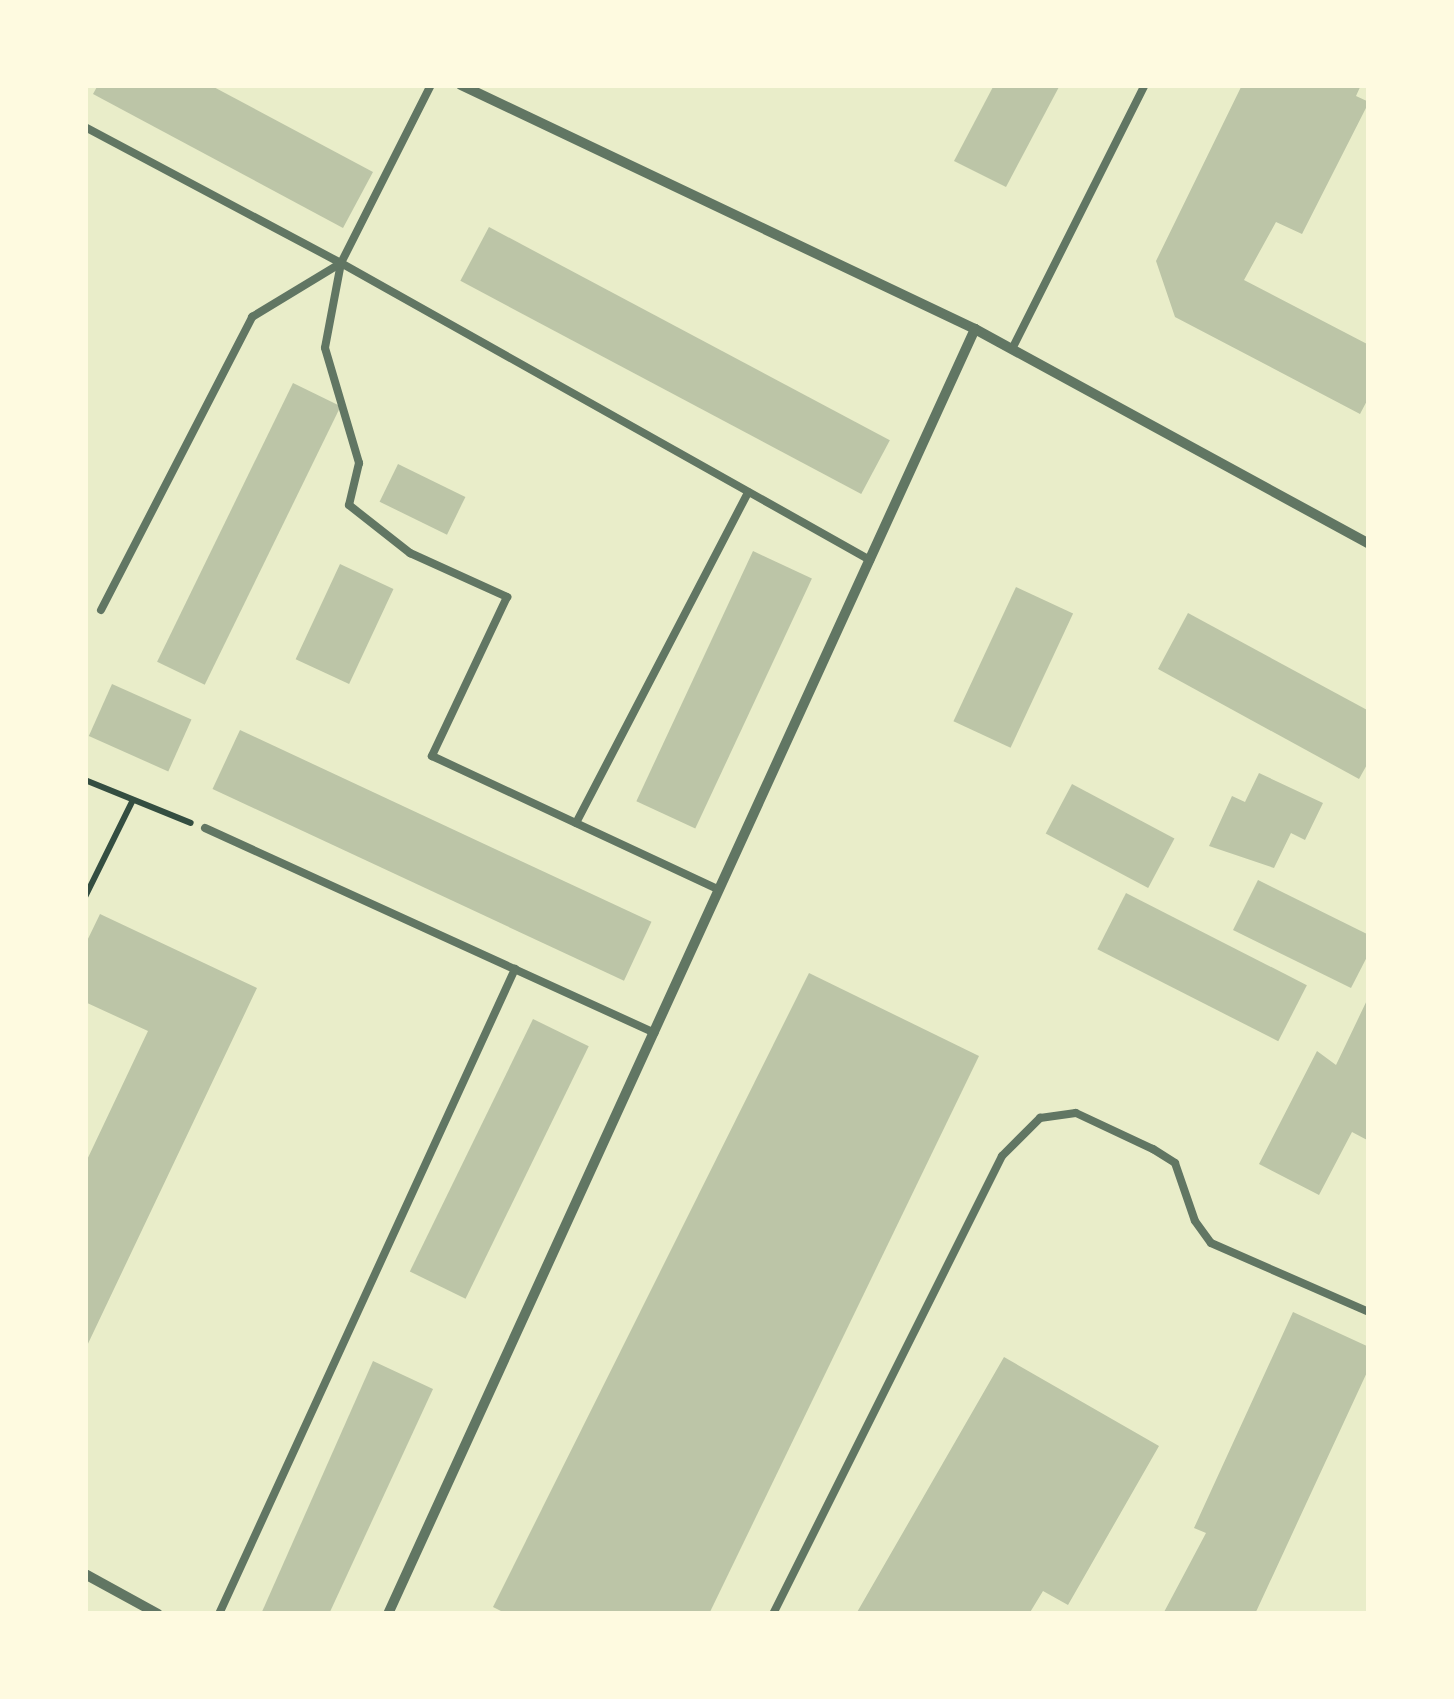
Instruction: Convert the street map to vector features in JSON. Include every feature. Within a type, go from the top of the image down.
[{"type":"street","points":[[461,85],[478,89],[975,329],[1369,544]]},
{"type":"street","points":[[388,1614],[975,329]]},
{"type":"street","points":[[85,1574],[158,1614]]},
{"type":"lane","points":[[431,85],[340,263],[325,348],[359,463],[349,505],[410,553],[508,597],[432,756],[719,890]]},
{"type":"lane","points":[[1012,348],[1145,85]]},
{"type":"lane","points":[[85,126],[340,263],[870,560]]},
{"type":"lane","points":[[101,610],[252,316],[340,263]]},
{"type":"lane","points":[[576,823],[748,492]]},
{"type":"lane","points":[[205,828],[654,1033]]},
{"type":"lane","points":[[219,1614],[515,969]]},
{"type":"lane","points":[[773,1614],[1002,1156],[1040,1118],[1076,1113],[1152,1149],[1175,1163],[1196,1221],[1211,1243],[1369,1312]]},
{"type":"path","points":[[85,780],[205,828]]},
{"type":"path","points":[[85,897],[133,800]]},
{"type":"building","points":[[98,85],[210,85],[373,172],[343,228],[93,94]]},
{"type":"building","points":[[994,85],[1060,85],[1006,187],[954,161]]},
{"type":"building","points":[[1242,85],[1361,85],[1356,96],[1369,102],[1302,234],[1276,222],[1244,280],[1369,345],[1369,397],[1360,414],[1175,317],[1156,261]]},
{"type":"building","points":[[489,227],[890,440],[861,494],[460,281]]},
{"type":"building","points":[[293,383],[341,406],[205,685],[157,662]]},
{"type":"building","points":[[398,464],[465,497],[447,535],[380,502]]},
{"type":"building","points":[[753,551],[812,578],[695,829],[636,801]]},
{"type":"building","points":[[340,564],[393,589],[349,684],[296,659]]},
{"type":"building","points":[[1016,587],[1073,614],[1011,748],[953,721]]},
{"type":"building","points":[[1188,613],[1369,711],[1369,761],[1359,779],[1158,669]]},
{"type":"building","points":[[112,684],[191,719],[168,771],[89,736]]},
{"type":"building","points":[[240,730],[651,922],[624,981],[213,789]]},
{"type":"building","points":[[1259,773],[1323,803],[1305,840],[1291,833],[1274,868],[1209,846],[1232,796],[1245,802]]},
{"type":"building","points":[[1072,784],[1174,838],[1148,888],[1046,833]]},
{"type":"building","points":[[1258,880],[1369,935],[1369,953],[1351,988],[1233,930]]},
{"type":"building","points":[[1126,893],[1307,985],[1278,1041],[1097,949]]},
{"type":"building","points":[[100,914],[257,988],[85,1350],[85,1164],[148,1031],[85,1002],[85,945]]},
{"type":"building","points":[[809,973],[979,1056],[709,1614],[507,1614],[493,1607]]},
{"type":"building","points":[[1369,996],[1369,1141],[1352,1132],[1319,1195],[1259,1164],[1317,1051],[1336,1065]]},
{"type":"building","points":[[533,1019],[589,1046],[466,1299],[410,1272]]},
{"type":"building","points":[[1293,1312],[1369,1347],[1369,1368],[1255,1614],[1163,1614],[1206,1533],[1194,1528]]},
{"type":"building","points":[[1004,1357],[1159,1446],[1068,1605],[1043,1591],[1029,1614],[856,1614]]},
{"type":"building","points":[[373,1361],[433,1389],[329,1614],[261,1614]]}]
